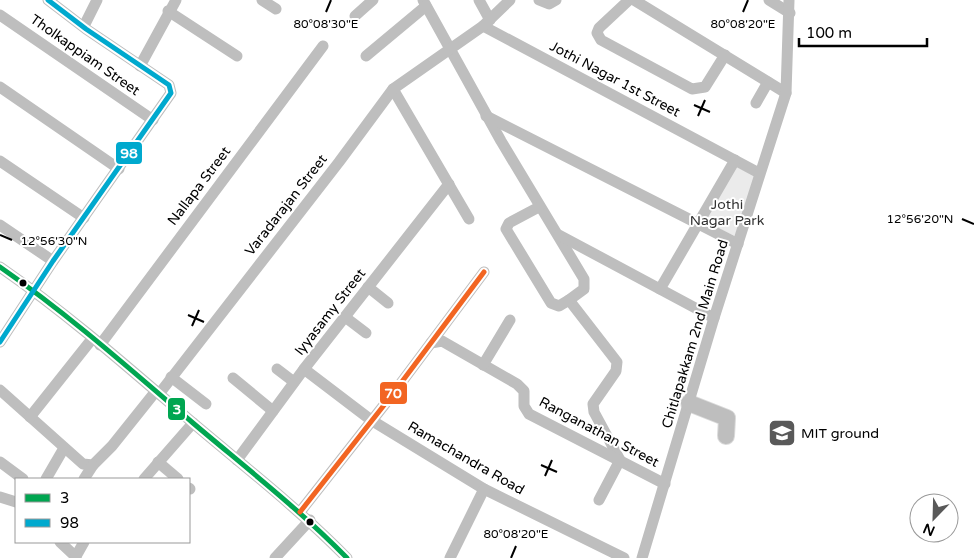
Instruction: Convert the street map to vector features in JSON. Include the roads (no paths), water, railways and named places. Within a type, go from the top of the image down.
[{"type":"highway","points":[[689,403],[727,418],[726,436]]},
{"type":"street","points":[[1,336],[35,292],[53,261],[168,100],[171,93],[168,85],[48,0]]},
{"type":"street","points":[[84,26],[97,0]]},
{"type":"street","points":[[140,66],[168,11],[176,0]]},
{"type":"street","points":[[262,0],[276,9]]},
{"type":"street","points":[[355,16],[373,0]]},
{"type":"street","points":[[479,0],[486,23]]},
{"type":"street","name":"Varadarajan Street","points":[[85,478],[171,377],[339,162],[393,89],[486,23],[510,0]]},
{"type":"street","points":[[539,0],[548,4],[556,0]]},
{"type":"street","points":[[629,0],[599,28],[597,33],[602,40],[692,90],[705,87],[725,55]]},
{"type":"street","points":[[634,0],[786,92]]},
{"type":"street","points":[[769,0],[790,13]]},
{"type":"street","name":"Chitlapakkam 2nd Main Road","points":[[642,558],[714,318],[786,92],[789,0]]},
{"type":"street","points":[[366,56],[425,3],[486,116],[539,207],[560,235],[585,283],[584,289],[559,306],[551,303],[506,229],[509,223],[539,207]]},
{"type":"street","points":[[168,11],[237,56]]},
{"type":"street","name":"Tholkappiam Street","points":[[0,15],[153,120]]},
{"type":"street","name":"Jothi Nagar 1st Street","points":[[486,23],[759,173]]},
{"type":"street","name":"Nallapa Street","points":[[30,417],[96,342],[324,46]]},
{"type":"street","points":[[756,103],[768,82]]},
{"type":"street","points":[[0,87],[119,169]]},
{"type":"street","points":[[393,89],[470,218]]},
{"type":"street","points":[[486,116],[738,244]]},
{"type":"street","points":[[660,289],[735,160]]},
{"type":"street","points":[[0,161],[84,218]]},
{"type":"street","name":"Iyyasamy Street","points":[[237,460],[294,382],[449,184]]},
{"type":"street","points":[[0,225],[53,261]]},
{"type":"street","points":[[560,235],[714,318]]},
{"type":"street","points":[[0,267],[35,292],[310,520],[347,558]]},
{"type":"street","points":[[300,512],[484,272]]},
{"type":"street","points":[[368,287],[388,303]]},
{"type":"street","points":[[569,300],[617,362],[616,371],[592,404],[594,412],[620,460],[599,500]]},
{"type":"street","points":[[345,317],[366,333]]},
{"type":"street","points":[[483,365],[510,320]]},
{"type":"street","name":"Ranganathan Street","points":[[431,343],[442,341],[521,387],[525,396],[525,409],[529,414],[665,484]]},
{"type":"street","points":[[277,368],[294,382]]},
{"type":"street","name":"Ramachandra Road","points":[[304,369],[371,420],[484,488],[624,558]]},
{"type":"street","points":[[171,377],[206,404]]},
{"type":"street","points":[[233,378],[273,411]]},
{"type":"street","points":[[0,390],[83,464],[93,466]]},
{"type":"street","points":[[145,478],[192,423]]},
{"type":"street","points":[[47,478],[64,448]]},
{"type":"street","points":[[0,462],[22,478]]},
{"type":"street","points":[[158,462],[177,478]]},
{"type":"street","points":[[450,558],[484,488]]},
{"type":"street","points":[[0,497],[15,502]]},
{"type":"street","points":[[275,558],[310,520]]},
{"type":"street","points":[[61,543],[76,558],[84,543]]},
{"type":"place","name":"MIT ground","points":[[782,433]]},
{"type":"park label","name":"Jothi Nagar Park","points":[[727,212]]}]
